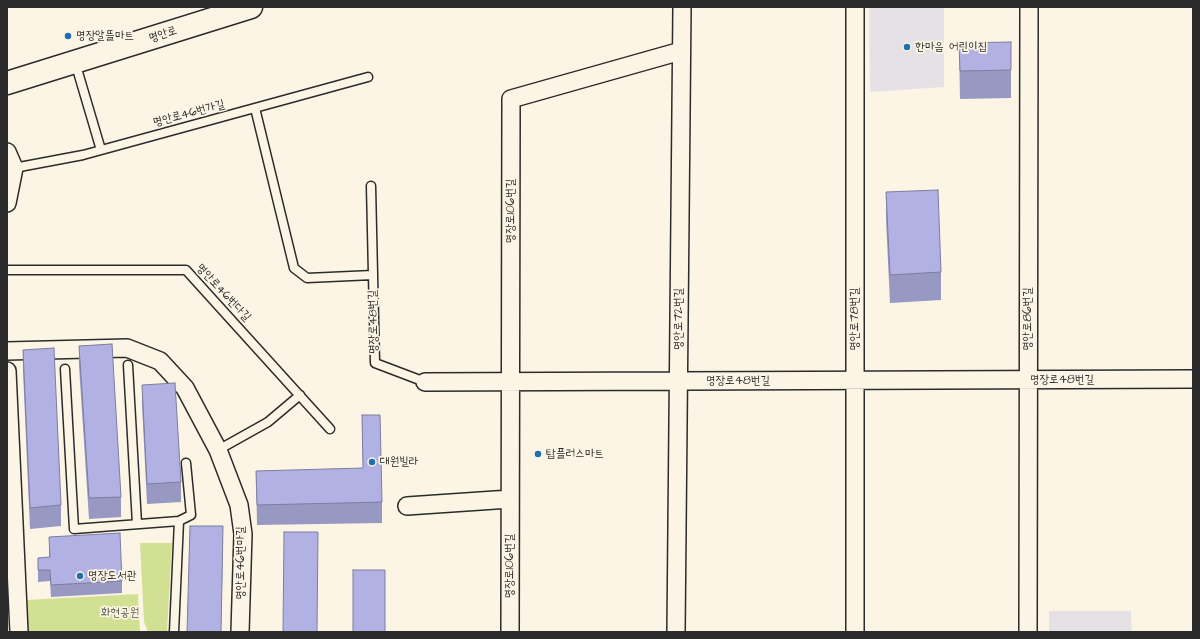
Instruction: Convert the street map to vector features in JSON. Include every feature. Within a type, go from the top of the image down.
[{"type":"main road","name":"명안로","points":[[7,83],[75,62],[207,14],[250,7]]},
{"type":"street","name":"명안로72번길","points":[[676,632],[682,7]]},
{"type":"street","name":"명안로78번길","points":[[855,7],[855,632]]},
{"type":"street","name":"명안로86번길","points":[[1028,7],[1028,632]]},
{"type":"street","name":"명장로106번길","points":[[510,632],[511,99],[681,51]]},
{"type":"street","points":[[7,152],[14,168],[7,203]]},
{"type":"street","name":"명안로46번마길","points":[[7,351],[127,348],[160,361],[185,388],[218,450],[239,505],[243,534],[240,632]]},
{"type":"street","points":[[7,371],[19,632]]},
{"type":"street","name":"명장로48번길","points":[[425,382],[1193,379]]},
{"type":"street","points":[[406,506],[510,499]]},
{"type":"lane","points":[[75,62],[101,150]]},
{"type":"lane","name":"명안로46번가길","points":[[14,168],[101,150],[368,77]]},
{"type":"lane","name":"명장로48번길","points":[[255,108],[294,268],[307,278],[373,275]]},
{"type":"lane","name":"명장로48번길","points":[[371,186],[375,363],[425,382]]},
{"type":"lane","name":"명안로46번다길","points":[[7,270],[186,270],[330,429]]},
{"type":"lane","points":[[128,365],[137,524]]},
{"type":"lane","points":[[65,369],[74,529],[179,521],[191,515],[186,463]]},
{"type":"lane","points":[[218,450],[268,422],[300,395]]},
{"type":"lane","points":[[174,632],[179,521]]},
{"type":"shaded area","name":"한마음 어린이집","points":[[869,7],[944,7],[944,87],[870,92]]},
{"type":"shaded area","points":[[1049,611],[1131,611],[1132,632],[1049,632]]},
{"type":"green space","points":[[140,543],[172,543],[167,632],[148,632],[144,622]]},
{"type":"green space","name":"화현공원","points":[[138,594],[140,632],[28,632],[27,600]]},
{"type":"building","points":[[1011,42],[1011,70],[960,71],[959,43]]},
{"type":"building","points":[[938,190],[941,272],[890,275],[886,192]]},
{"type":"building","points":[[112,344],[121,497],[89,498],[79,346]]},
{"type":"building","points":[[54,348],[61,505],[30,508],[23,350]]},
{"type":"building","points":[[175,383],[181,482],[147,484],[142,385]]},
{"type":"building","points":[[362,415],[380,415],[382,502],[257,505],[256,471],[363,468]]},
{"type":"building","points":[[190,526],[223,526],[221,632],[187,632]]},
{"type":"building","points":[[284,532],[318,532],[317,632],[283,632]]},
{"type":"building","name":"명장도서관","points":[[120,533],[122,581],[51,585],[50,570],[38,570],[38,558],[50,557],[49,537]]},
{"type":"building","points":[[353,570],[385,570],[385,632],[353,632]]},
{"type":"place","name":"명장알뜰마트","points":[[68,36]]},
{"type":"place","name":"한마음 어린이집","points":[[907,47]]},
{"type":"place","name":"탑플러스마트","points":[[538,454]]},
{"type":"place","name":"대원빌라","points":[[372,462]]},
{"type":"place","name":"명장도서관","points":[[80,576]]}]
